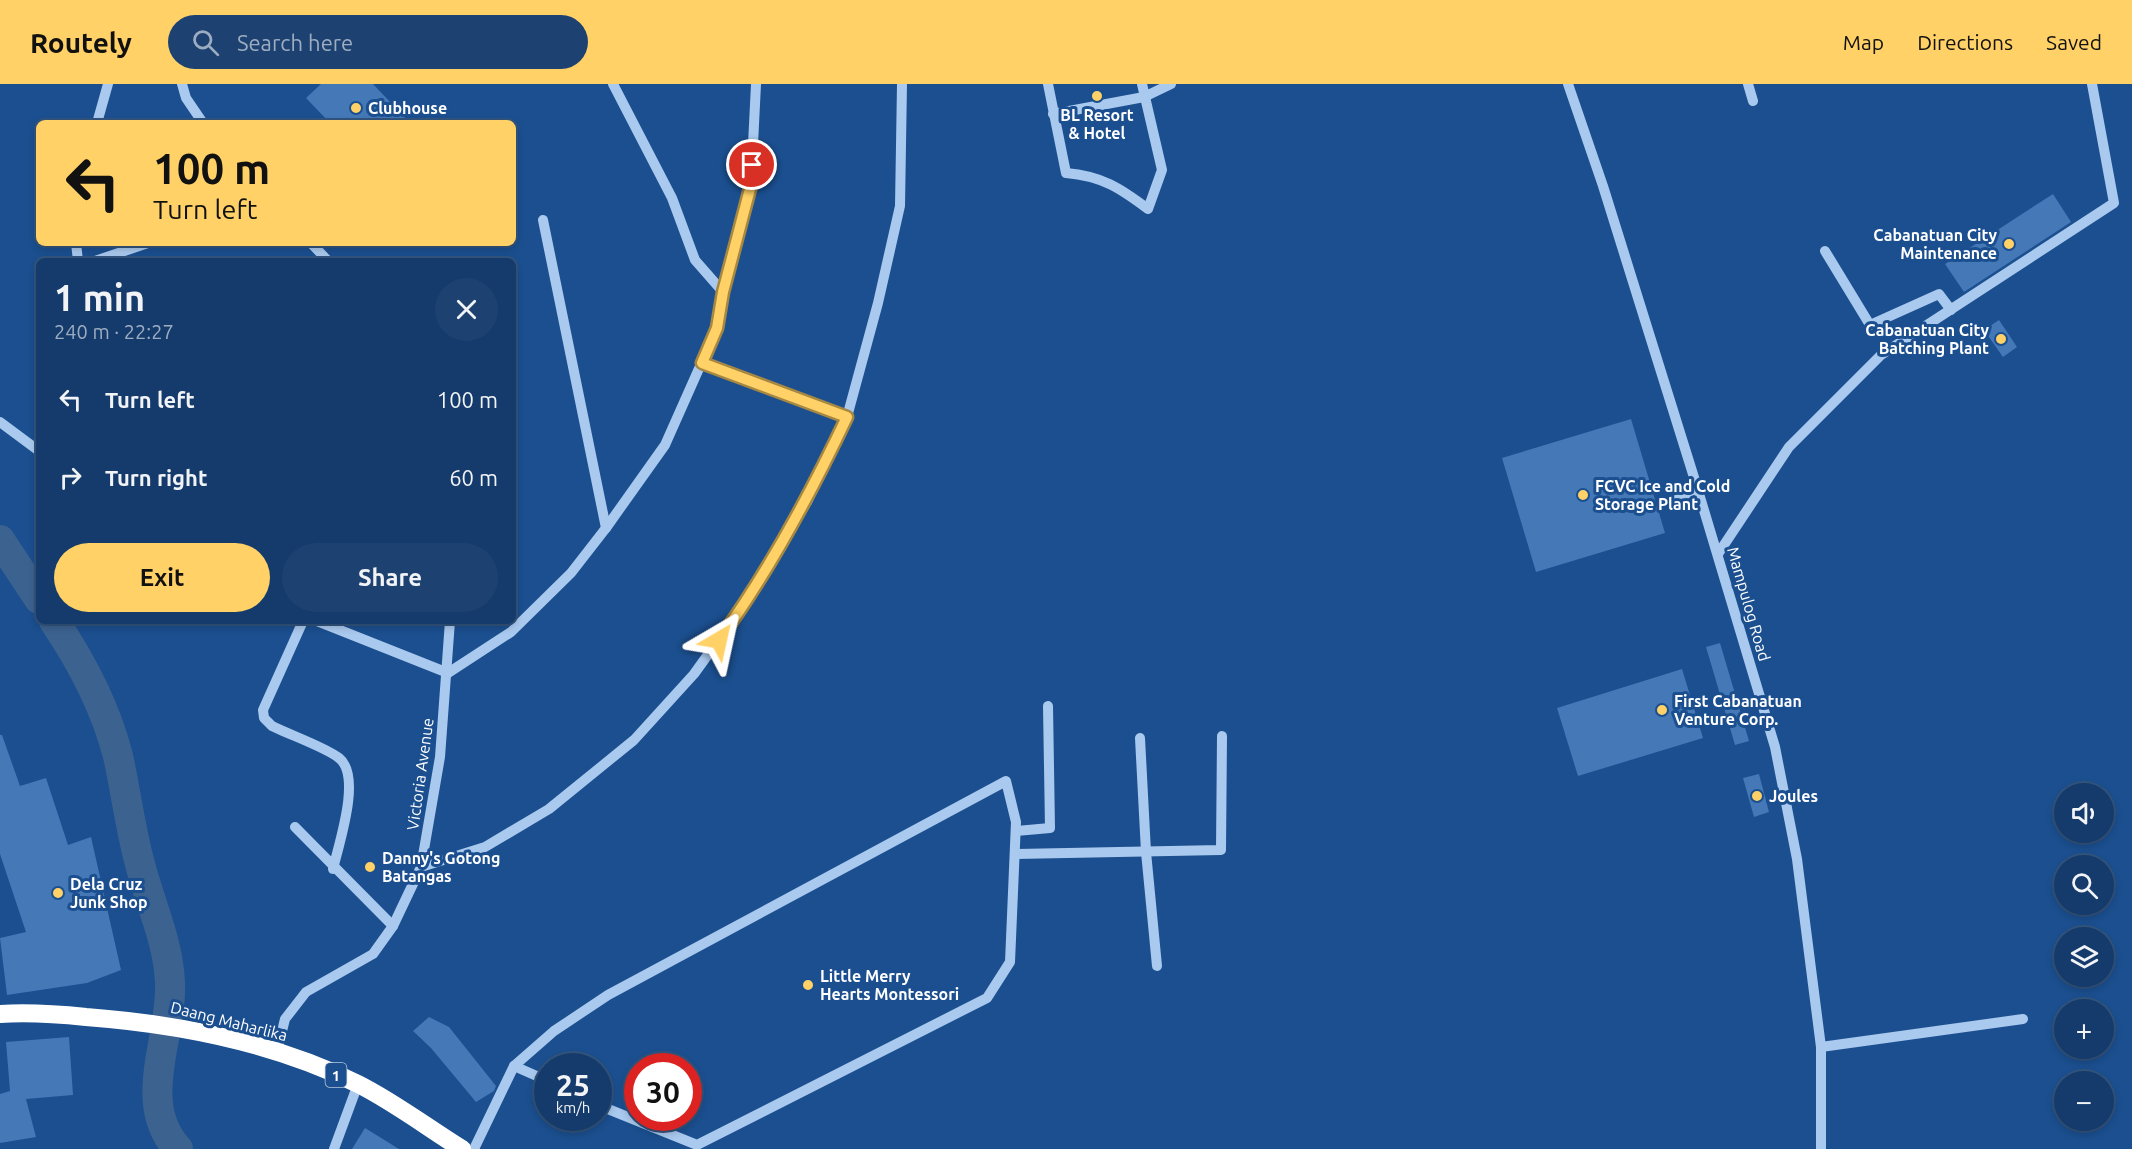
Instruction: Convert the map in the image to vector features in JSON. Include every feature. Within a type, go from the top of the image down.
[{"type":"highway","name":"Daang Maharlika","points":[[0,1014],[26,1012],[138,1021],[198,1031],[277,1051],[358,1084],[462,1149]]},
{"type":"street","points":[[98,120],[108,84]]},
{"type":"street","points":[[182,84],[186,98],[201,120]]},
{"type":"street","points":[[613,84],[672,198],[695,260],[723,292]]},
{"type":"street","points":[[325,624],[448,673],[511,632],[571,573],[665,445],[717,328],[723,292],[751,185],[756,84]]},
{"type":"street","points":[[421,867],[485,847],[522,828],[634,740],[694,674],[743,606],[807,502],[847,417],[878,303],[900,206],[902,84]]},
{"type":"street","points":[[1048,84],[1066,173],[1092,176],[1121,189],[1148,209],[1162,170],[1142,84]]},
{"type":"street","points":[[1053,114],[1144,96],[1171,84]]},
{"type":"street","name":"Mampulog Road","points":[[1568,84],[1603,186],[1698,487],[1779,764],[1797,860],[1821,1047],[1821,1149]]},
{"type":"street","points":[[1748,84],[1753,101]]},
{"type":"street","points":[[1718,554],[1789,447],[1881,355],[2114,202],[2092,84]]},
{"type":"street","points":[[543,220],[606,528]]},
{"type":"street","points":[[104,258],[139,246]]},
{"type":"street","points":[[314,246],[325,258]]},
{"type":"street","points":[[1825,251],[1870,325],[1939,294],[1951,310]]},
{"type":"street","points":[[702,363],[847,417]]},
{"type":"street","points":[[0,422],[36,449]]},
{"type":"street","points":[[1672,503],[1698,487]]},
{"type":"street","points":[[302,624],[263,710],[264,718],[272,726],[339,758],[348,769],[351,784],[333,869]]},
{"type":"street","name":"Victoria Avenue","points":[[277,1051],[285,1019],[306,992],[373,954],[393,926],[421,867],[440,757],[450,624]]},
{"type":"street","points":[[1016,831],[1050,828],[1048,706]]},
{"type":"street","points":[[1016,854],[1221,850],[1222,735]]},
{"type":"street","points":[[1140,738],[1146,852],[1157,966]]},
{"type":"street","points":[[474,1149],[514,1066],[554,1031],[608,994],[1006,781],[1016,831],[1010,962],[987,998],[697,1145],[612,1111]]},
{"type":"street","points":[[295,827],[333,869],[393,926]]},
{"type":"street","points":[[1821,1047],[2023,1019]]},
{"type":"street","points":[[514,1066],[534,1075]]},
{"type":"street","points":[[334,1149],[358,1084]]},
{"type":"building","name":"Clubhouse","points":[[321,84],[373,84],[407,120],[327,120],[306,98]]},
{"type":"building","name":"Cabanatuan City Maintenance","points":[[2053,194],[2071,222],[1964,292],[1945,264]]},
{"type":"building","name":"Cabanatuan City Batching Plant","points":[[1999,320],[2017,347],[2003,357],[1984,330]]},
{"type":"building","name":"FCVC Ice and Cold Storage Plant","points":[[1631,419],[1665,533],[1536,572],[1502,458]]},
{"type":"building","points":[[1720,643],[1749,741],[1735,745],[1706,647]]},
{"type":"building","points":[[1682,669],[1703,738],[1578,776],[1557,708]]},
{"type":"building","name":"Dela Cruz Junk Shop","points":[[0,735],[2,735],[20,786],[46,778],[68,845],[91,837],[121,970],[87,983],[7,995],[0,938],[26,932],[0,854]]},
{"type":"building","points":[[1759,774],[1769,812],[1754,817],[1743,778]]},
{"type":"building","points":[[429,1017],[449,1027],[496,1086],[494,1091],[476,1102],[431,1048],[413,1031]]},
{"type":"building","points":[[69,1037],[73,1095],[26,1099],[36,1137],[0,1143],[0,1094],[10,1091],[6,1042]]},
{"type":"building","points":[[365,1128],[399,1149],[352,1149]]},
{"type":"waterway","points":[[0,540],[36,594]]},
{"type":"waterway","points":[[56,624],[92,686],[113,738],[144,879],[166,951],[170,982],[169,1003],[157,1090],[159,1111],[165,1131],[178,1149]]},
{"type":"place","name":"BL Resort & Hotel","points":[[1097,96]]},
{"type":"place","name":"Clubhouse","points":[[356,108]]},
{"type":"place","name":"Cabanatuan City Maintenance","points":[[2009,244]]},
{"type":"place","name":"Cabanatuan City Batching Plant","points":[[2001,339]]},
{"type":"place","name":"FCVC Ice and Cold Storage Plant","points":[[1583,495]]},
{"type":"place","name":"First Cabanatuan Venture Corp.","points":[[1662,710]]},
{"type":"place","name":"Joules","points":[[1757,796]]},
{"type":"place","name":"Danny's Gotong Batangas","points":[[370,867]]},
{"type":"place","name":"Dela Cruz Junk Shop","points":[[58,893]]},
{"type":"place","name":"Little Merry Hearts Montessori","points":[[808,985]]},
{"type":"route","points":[[719,640],[743,606],[807,502],[847,417],[702,363],[717,328],[723,292],[751,185],[752,165]]}]
